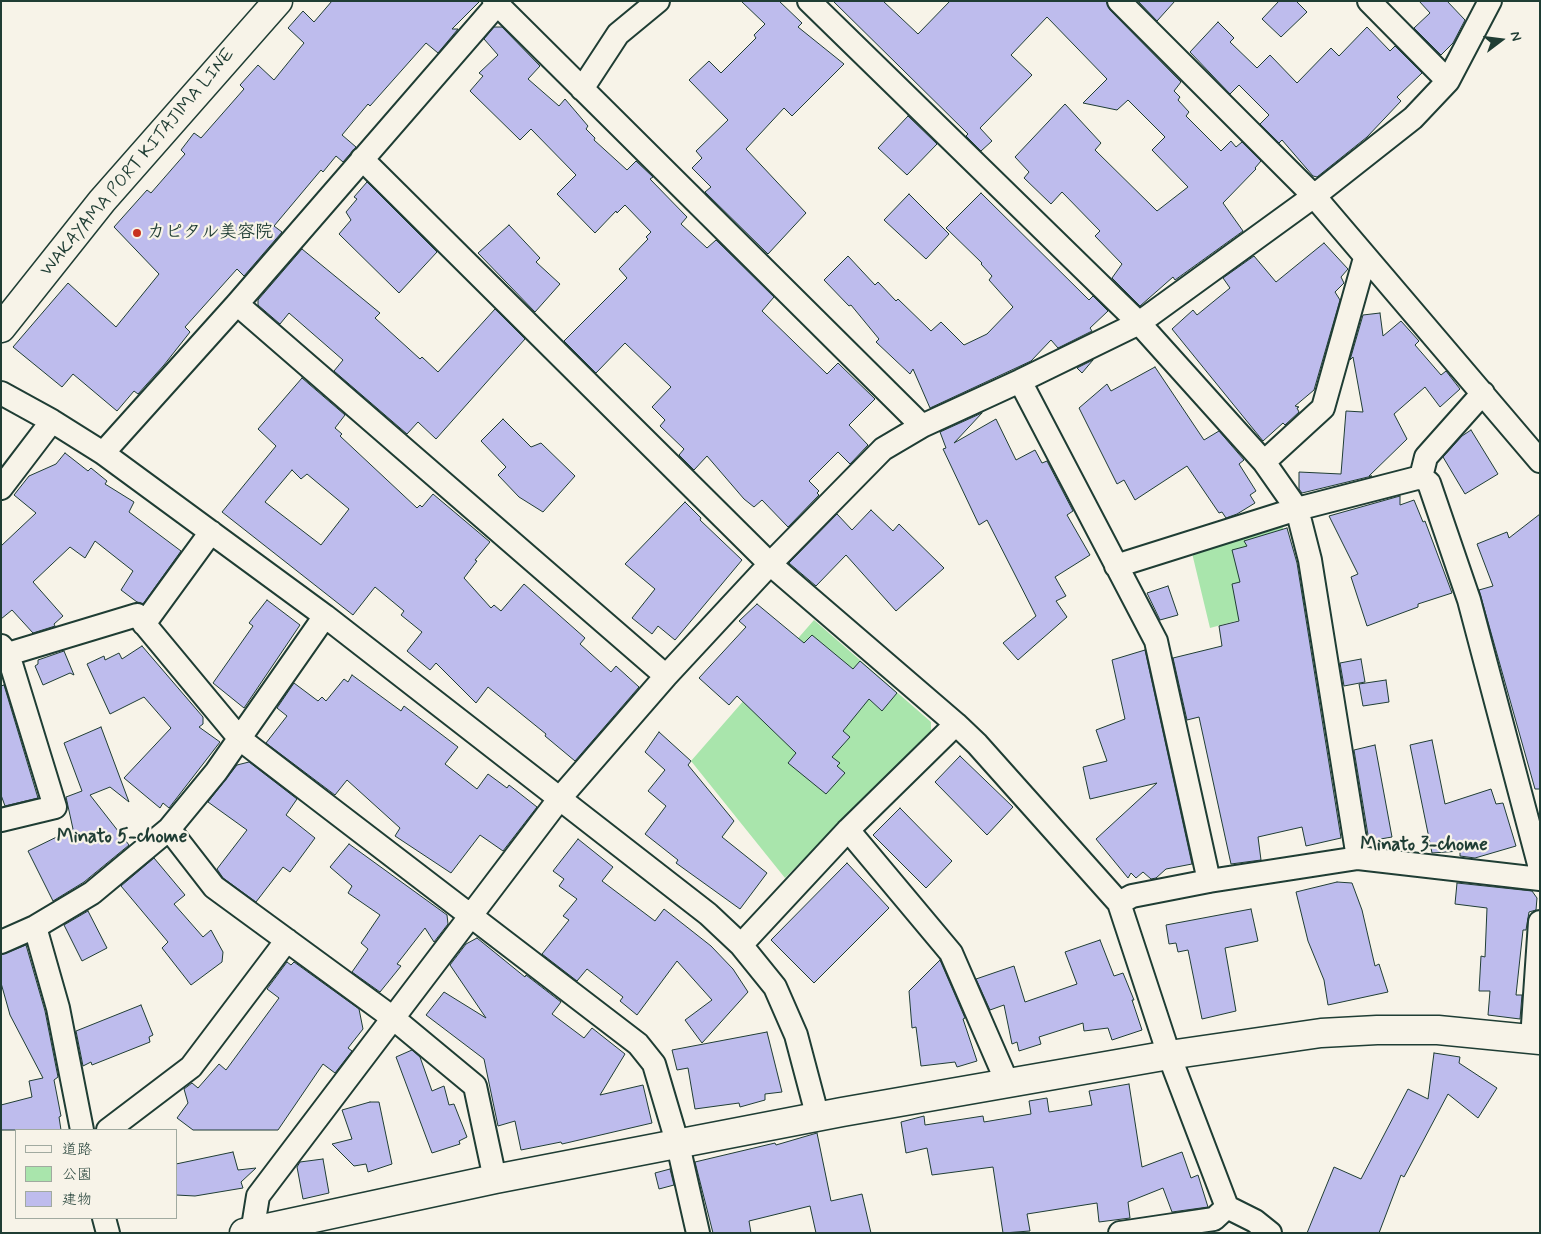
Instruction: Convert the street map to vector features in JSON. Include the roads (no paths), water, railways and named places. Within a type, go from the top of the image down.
[{"type":"street","name":"WAKAYAMA PORT KITAJIMA LINE","points":[[1,328],[102,201],[278,1]]},
{"type":"street","points":[[582,89],[618,34],[658,1]]},
{"type":"street","points":[[809,1],[1139,323],[1264,462],[1297,510],[1310,560],[1358,858]]},
{"type":"street","points":[[1119,1],[1314,196],[1365,258],[1539,459]]},
{"type":"street","points":[[1370,1],[1448,81]]},
{"type":"street","points":[[1490,1],[1448,81],[1413,118],[1314,196],[1139,323],[922,426],[883,449],[770,564],[666,676],[560,798],[258,1196],[249,1232],[495,1179],[1007,1082],[1169,1055],[1321,1034],[1377,1030],[1438,1030],[1536,1039],[1540,922]]},
{"type":"street","points":[[103,453],[238,304],[497,2],[582,89],[922,426]]},
{"type":"street","points":[[362,159],[770,564],[956,724],[984,752],[1119,903],[1169,1055],[1227,1207],[1255,1221],[1270,1233]]},
{"type":"street","points":[[1264,462],[1323,408],[1365,258]]},
{"type":"street","points":[[238,304],[666,676]]},
{"type":"street","points":[[1020,381],[1156,641],[1209,881]]},
{"type":"street","points":[[1,393],[52,421],[103,453],[325,616],[708,914],[741,945],[775,987],[796,1035],[818,1118]]},
{"type":"street","points":[[1421,478],[1426,457],[1483,393]]},
{"type":"street","points":[[1,488],[52,421]]},
{"type":"street","points":[[1116,566],[1297,510],[1421,478],[1429,483],[1470,600],[1540,868]]},
{"type":"street","points":[[144,624],[211,532]]},
{"type":"street","points":[[1,820],[55,807],[4,652],[137,615],[240,739],[638,1044],[654,1064],[678,1145],[698,1233]]},
{"type":"street","points":[[1,942],[35,926],[92,893],[169,829],[216,772],[325,616]]},
{"type":"street","points":[[741,945],[848,830],[956,724]]},
{"type":"street","points":[[169,829],[214,887],[393,1018],[475,1086],[495,1179]]},
{"type":"street","points":[[848,830],[951,953],[1007,1082]]},
{"type":"street","points":[[1119,903],[1132,896],[1209,881],[1358,858],[1540,879]]},
{"type":"street","points":[[35,926],[58,1008],[82,1129]]},
{"type":"street","points":[[109,1129],[190,1067],[287,940]]},
{"type":"street","points":[[1120,1233],[1214,1219],[1227,1207]]},
{"type":"street","points":[[104,1219],[108,1233]]},
{"type":"place","name":"カピタル美容院","points":[[137,233]]},
{"type":"district","name":"Minato 5-chome","points":[[122,838]]},
{"type":"district","name":"Minato 3-chome","points":[[1424,846]]}]
